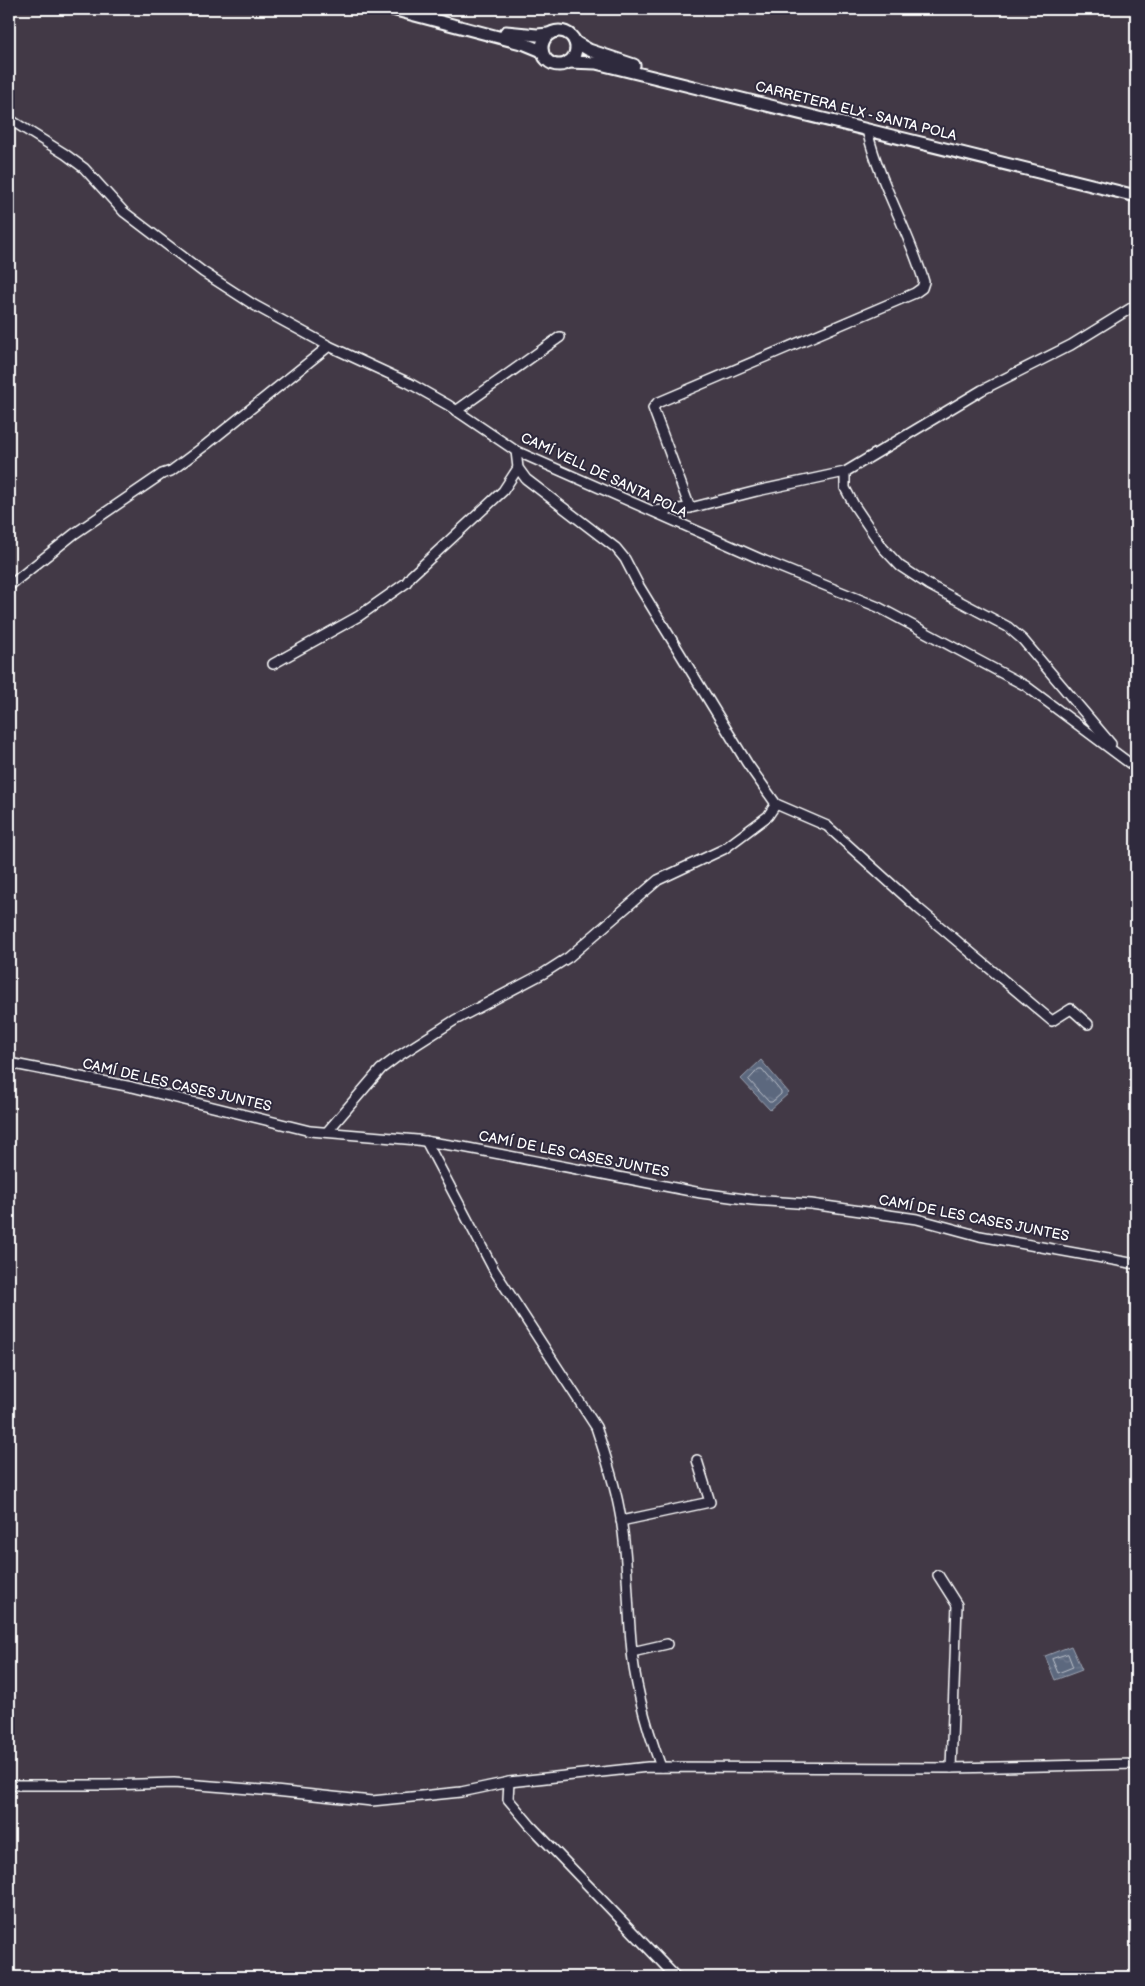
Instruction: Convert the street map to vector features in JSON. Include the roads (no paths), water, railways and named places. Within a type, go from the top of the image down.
[{"type":"main road","points":[[392,9],[526,44],[542,51]]},
{"type":"main road","points":[[412,9],[511,33],[568,33],[575,42],[576,52],[568,62],[560,65],[554,64],[544,56],[542,51],[543,42],[549,34]]},
{"type":"main road","name":"CARRETERA ELX - SANTA POLA","points":[[575,42],[590,50],[631,64],[859,119],[1136,191]]},
{"type":"main road","name":"CARRETERA ELX - SANTA POLA","points":[[568,62],[596,63],[1136,196]]},
{"type":"street","name":"CAMÍ VELL DE SANTA POLA","points":[[9,120],[65,154],[84,168],[124,212],[203,272],[254,305],[330,346],[409,383],[456,411],[516,451],[650,512],[878,607],[1026,686],[1136,768]]},
{"type":"street","points":[[690,508],[653,408],[657,403],[922,288],[924,282],[875,163],[868,130]]},
{"type":"street","points":[[650,512],[690,508],[846,472],[982,390],[1071,345],[1136,305]]},
{"type":"street","points":[[456,411],[560,337]]},
{"type":"street","points":[[9,586],[74,534],[162,474],[171,472],[330,346]]},
{"type":"street","points":[[516,451],[518,468],[526,479],[607,540],[624,559],[747,763],[776,804],[827,826],[919,910],[1052,1021],[1071,1009],[1088,1024]]},
{"type":"street","points":[[272,664],[359,616],[406,583],[411,576],[503,491],[518,468]]},
{"type":"street","points":[[846,472],[846,488],[854,505],[883,548],[900,566],[929,585],[1008,626],[1023,640],[1119,754]]},
{"type":"street","points":[[327,1132],[381,1069],[397,1056],[455,1020],[544,973],[569,957],[658,880],[724,849],[768,816],[776,804]]},
{"type":"street","name":"CAMÍ DE LES CASES JUNTES","points":[[9,1063],[132,1087],[310,1131],[463,1147],[701,1193],[752,1200],[837,1207],[916,1219],[980,1236],[1136,1264]]},
{"type":"street","points":[[426,1142],[494,1270],[596,1428],[604,1451],[621,1521],[627,1563],[632,1652],[645,1724],[661,1767]]},
{"type":"street","points":[[621,1521],[710,1502],[697,1460]]},
{"type":"street","points":[[938,1574],[957,1605],[951,1768]]},
{"type":"street","points":[[632,1652],[667,1644]]},
{"type":"street","points":[[9,1785],[107,1786],[174,1783],[266,1790],[372,1802],[460,1792],[509,1782],[661,1767],[951,1768],[1136,1764]]},
{"type":"street","points":[[509,1782],[508,1798],[530,1825],[676,1977]]},
{"type":"water","points":[[761,1060],[789,1093],[770,1110],[741,1079]]},
{"type":"water","points":[[1071,1646],[1082,1670],[1055,1680],[1045,1656]]}]
